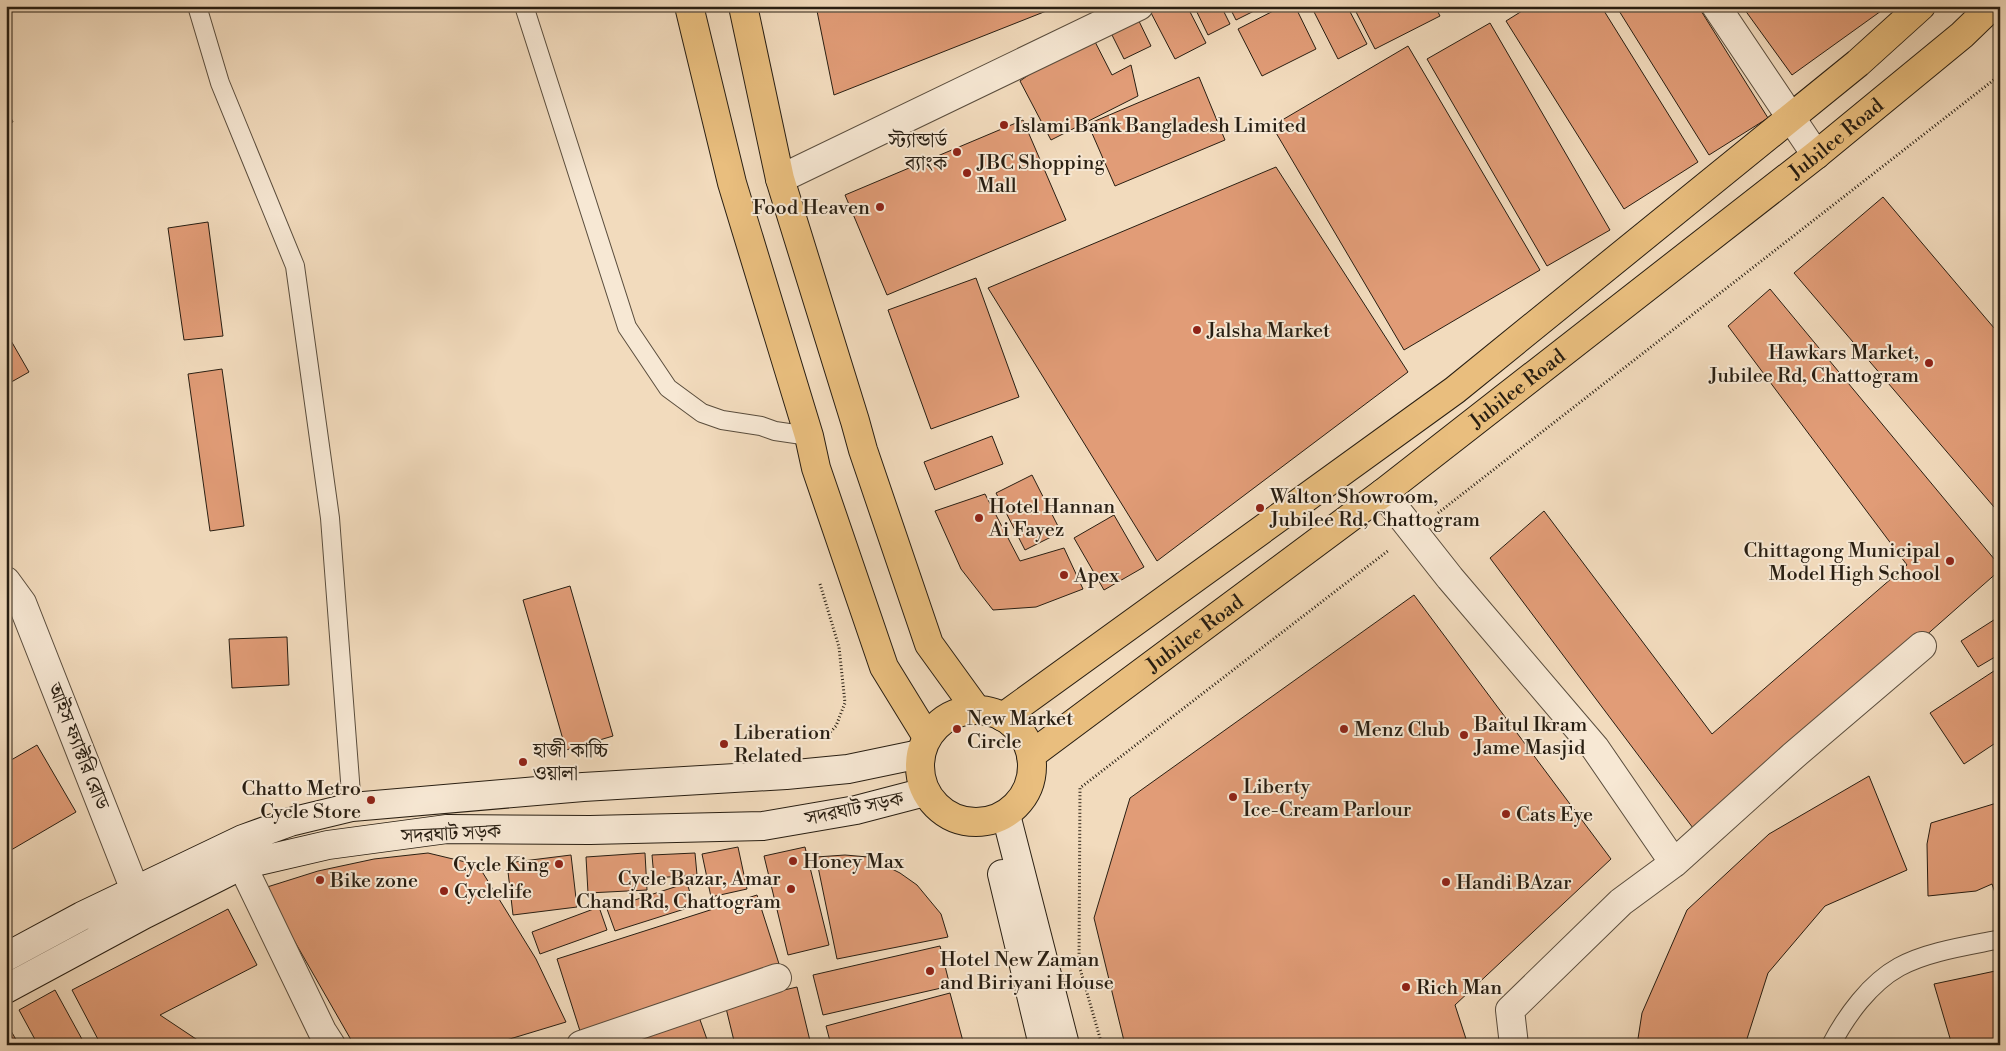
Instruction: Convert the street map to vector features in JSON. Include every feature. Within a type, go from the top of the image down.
[{"type":"main road","points":[[689,6],[732,183],[809,436],[816,468],[884,667],[923,746]]},
{"type":"main road","points":[[743,6],[780,179],[863,450],[928,644],[976,709]]},
{"type":"main road","points":[[1003,717],[1454,390],[1858,63],[1921,6]]},
{"type":"main road","name":"Jubilee Road","points":[[1031,756],[1383,493],[1816,154],[1962,35],[1992,6]]},
{"type":"main road","points":[[976,709],[990,711],[1003,717],[1016,727],[1025,740],[1031,756],[1032,772],[1027,789],[1018,804],[997,818],[970,823],[952,818],[937,807],[925,792],[919,774],[923,746],[940,722],[957,713],[976,709]]},
{"type":"street","points":[[780,179],[1139,6]]},
{"type":"street","points":[[1716,6],[1816,154]]},
{"type":"street","points":[[1383,493],[1450,578],[1487,618],[1595,748],[1674,863]]},
{"type":"street","name":"আইস ফ্যাক্টরি রোড","points":[[6,581],[22,603],[141,902]]},
{"type":"street","points":[[1514,1045],[1510,1010],[1621,902],[1674,863],[1793,756],[1922,646]]},
{"type":"street","name":"সদরঘাট সড়ক","points":[[6,990],[141,902],[243,839],[290,822],[352,807],[583,787],[786,775],[848,769],[923,746]]},
{"type":"street","name":"সদরঘাট সড়ক","points":[[6,957],[82,916],[141,902],[242,865],[328,845],[447,829],[590,830],[763,826],[856,810],[925,792]]},
{"type":"street","points":[[997,818],[1044,1045]]},
{"type":"street","points":[[997,818],[1066,1045]]},
{"type":"street","points":[[242,865],[322,1031],[331,1045]]},
{"type":"street","points":[[581,1045],[777,978]]},
{"type":"lane","points":[[197,6],[220,83],[295,266],[330,518],[352,807]]},
{"type":"lane","points":[[524,6],[627,327],[668,388],[702,414],[722,420],[761,426],[775,431],[809,436]]},
{"type":"lane","points":[[1831,1045],[1837,1033],[1864,997],[1880,981],[1899,967],[1960,947],[1996,940]]},
{"type":"path","points":[[1102,1045],[1080,965],[1080,788],[2000,75]]},
{"type":"building","points":[[816,6],[1059,6],[834,95]]},
{"type":"building","points":[[1155,6],[1187,6],[1206,43],[1175,59],[1149,9]]},
{"type":"building","points":[[1194,6],[1221,6],[1230,24],[1208,35]]},
{"type":"building","points":[[1229,6],[1257,6],[1258,9],[1236,20]]},
{"type":"building","points":[[1283,6],[1295,6],[1316,49],[1262,76],[1238,29]]},
{"type":"building","points":[[1311,6],[1347,6],[1367,44],[1338,59]]},
{"type":"building","points":[[1353,6],[1435,6],[1440,16],[1375,49]]},
{"type":"building","points":[[1530,6],[1601,6],[1698,162],[1624,209],[1506,21]]},
{"type":"building","points":[[1616,6],[1698,6],[1768,118],[1709,155]]},
{"type":"building","points":[[1742,6],[1888,6],[1792,75]]},
{"type":"building","points":[[1136,15],[1151,46],[1124,59],[1109,29]]},
{"type":"building","points":[[1490,23],[1610,230],[1547,266],[1427,59]]},
{"type":"building","points":[[1090,32],[1112,75],[1131,65],[1138,96],[1051,140],[1020,81]]},
{"type":"building","points":[[1408,46],[1540,270],[1404,350],[1272,126]]},
{"type":"building","points":[[1199,77],[1225,140],[1115,186],[1088,124]]},
{"type":"building","points":[[6,108],[13,122],[6,125]]},
{"type":"building","points":[[1023,120],[1066,220],[887,295],[845,195]]},
{"type":"building","name":"Jalsha Market","points":[[1276,167],[1408,372],[1157,561],[988,288]]},
{"type":"building","points":[[1883,197],[2000,335],[2000,514],[1794,273]]},
{"type":"building","points":[[208,222],[223,336],[184,340],[168,228]]},
{"type":"building","points":[[976,278],[1019,397],[931,429],[888,310]]},
{"type":"building","name":"Chittagong Municipal Model High School","points":[[1770,289],[2000,566],[2000,570],[1699,836],[1490,558],[1544,511],[1712,734],[1907,565],[1728,326]]},
{"type":"building","points":[[6,332],[29,372],[6,385]]},
{"type":"building","points":[[222,369],[244,526],[210,531],[188,374]]},
{"type":"building","points":[[992,436],[1003,464],[935,490],[924,462]]},
{"type":"building","points":[[1032,475],[1061,532],[1025,550],[996,493]]},
{"type":"building","points":[[985,494],[1020,561],[1064,548],[1083,589],[1036,607],[993,610],[961,569],[935,511]]},
{"type":"building","points":[[1114,515],[1144,567],[1104,590],[1074,538]]},
{"type":"building","points":[[570,586],[613,736],[566,750],[523,600]]},
{"type":"building","points":[[1414,595],[1611,859],[1455,1005],[1468,1045],[1125,1045],[1094,918],[1130,798]]},
{"type":"building","points":[[2000,616],[2000,654],[1978,667],[1961,641]]},
{"type":"building","points":[[287,637],[289,685],[232,688],[229,639]]},
{"type":"building","points":[[2000,667],[2000,740],[1964,764],[1930,713]]},
{"type":"building","points":[[37,745],[76,812],[6,853],[6,763]]},
{"type":"building","points":[[1869,776],[1907,870],[1825,906],[1768,973],[1745,1045],[1637,1045],[1642,1013],[1687,910],[1769,834]]},
{"type":"building","points":[[2000,802],[2000,907],[1992,884],[1976,891],[1928,896],[1927,844],[1931,823]]},
{"type":"building","points":[[738,847],[747,889],[711,897],[702,854]]},
{"type":"building","points":[[805,847],[829,945],[788,955],[764,856]]},
{"type":"building","points":[[428,853],[478,865],[536,959],[566,1022],[490,1045],[354,1045],[264,888],[318,871],[374,859]]},
{"type":"building","points":[[645,853],[647,890],[588,893],[586,857]]},
{"type":"building","points":[[695,853],[697,875],[654,878],[652,855]]},
{"type":"building","points":[[571,855],[577,907],[513,915],[507,863]]},
{"type":"building","points":[[845,855],[868,857],[900,873],[917,885],[941,914],[948,937],[837,959],[816,857]]},
{"type":"building","points":[[687,883],[694,906],[615,931],[607,909]]},
{"type":"building","points":[[757,895],[780,967],[580,1031],[557,959]]},
{"type":"building","points":[[599,907],[607,930],[540,954],[532,932]]},
{"type":"building","points":[[228,909],[257,965],[160,1015],[205,1045],[101,1045],[72,990]]},
{"type":"building","points":[[940,946],[950,986],[823,1015],[813,975]]},
{"type":"building","points":[[2000,970],[2000,1045],[1952,1045],[1934,984]]},
{"type":"building","points":[[797,987],[811,1045],[735,1045],[725,1004]]},
{"type":"building","points":[[55,990],[83,1041],[75,1045],[38,1045],[19,1010]]},
{"type":"building","points":[[950,993],[964,1045],[831,1045],[826,1026]]},
{"type":"building","points":[[699,1017],[709,1045],[619,1045]]},
{"type":"building","points":[[6,1022],[19,1045],[6,1045]]},
{"type":"place","name":"Islami Bank Bangladesh Limited","points":[[1004,125]]},
{"type":"place","name":"স্ট্যান্ডার্ড ব্যাংক","points":[[957,152]]},
{"type":"place","name":"JBC Shopping Mall","points":[[967,173]]},
{"type":"place","name":"Food Heaven","points":[[880,207]]},
{"type":"place","name":"Jalsha Market","points":[[1197,330]]},
{"type":"place","name":"Hawkars Market, Jubilee Rd, Chattogram","points":[[1929,363]]},
{"type":"place","name":"Walton Showroom, Jubilee Rd, Chattogram","points":[[1260,508]]},
{"type":"place","name":"Hotel Hannan Ai Fayez","points":[[979,518]]},
{"type":"place","name":"Chittagong Municipal Model High School","points":[[1950,561]]},
{"type":"place","name":"Apex","points":[[1064,575]]},
{"type":"place","name":"New Market Circle","points":[[957,729]]},
{"type":"place","name":"Menz Club","points":[[1344,729]]},
{"type":"place","name":"Baitul Ikram Jame Masjid","points":[[1464,735]]},
{"type":"place","name":"Liberation Related","points":[[724,744]]},
{"type":"place","name":"হাজী কাচ্চি ওয়ালা","points":[[523,762]]},
{"type":"place","name":"Liberty Ice-Cream Parlour","points":[[1233,797]]},
{"type":"place","name":"Chatto Metro Cycle Store","points":[[371,800]]},
{"type":"place","name":"Cats Eye","points":[[1506,814]]},
{"type":"place","name":"Honey Max","points":[[793,861]]},
{"type":"place","name":"Cycle King","points":[[559,864]]},
{"type":"place","name":"Bike zone","points":[[320,880]]},
{"type":"place","name":"Handi BAzar","points":[[1446,882]]},
{"type":"place","name":"Cycle Bazar, Amar Chand Rd, Chattogram","points":[[791,889]]},
{"type":"place","name":"Cyclelife","points":[[444,891]]},
{"type":"place","name":"Hotel New Zaman and Biriyani House","points":[[930,971]]},
{"type":"place","name":"Rich Man","points":[[1406,987]]}]
